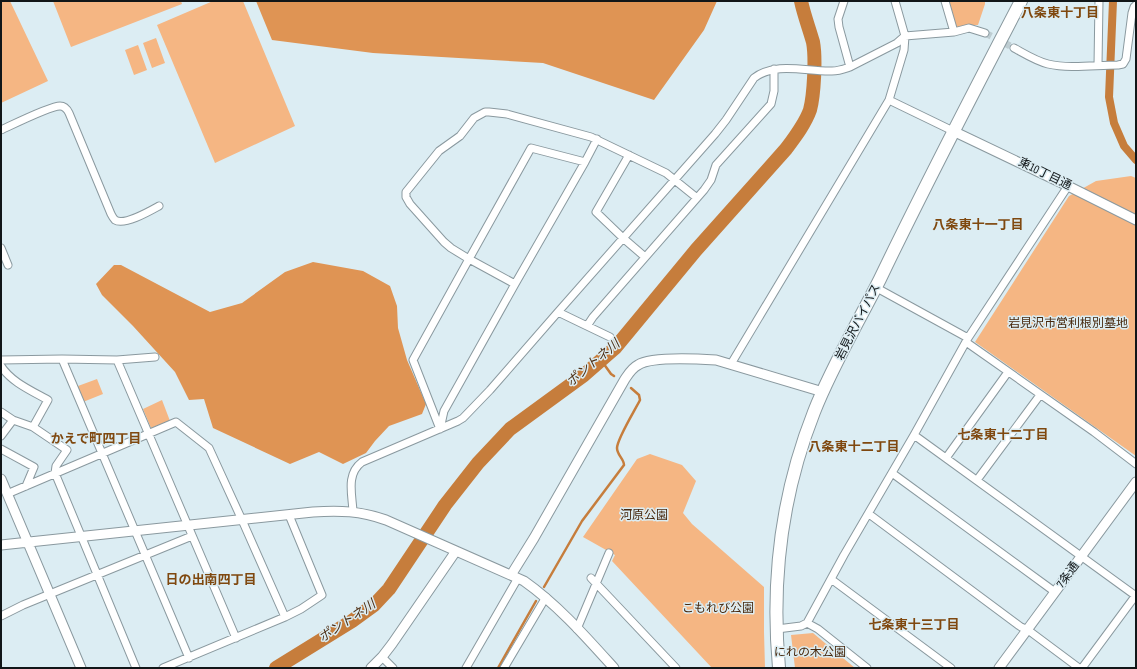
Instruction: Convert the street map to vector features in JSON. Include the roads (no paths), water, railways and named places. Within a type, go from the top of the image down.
[{"type":"highway","name":"岩見沢バイパス","points":[[779,668],[777,629],[778,566],[786,511],[800,452],[823,392],[1021,1]]},
{"type":"street","points":[[844,1],[838,19],[850,67]]},
{"type":"street","points":[[731,364],[889,100],[904,50],[906,36],[895,1]]},
{"type":"street","points":[[945,1],[954,32]]},
{"type":"street","points":[[1099,1],[1101,65]]},
{"type":"street","points":[[1014,48],[1037,61],[1048,64],[1066,66],[1123,64],[1126,59],[1132,13],[1136,5]]},
{"type":"street","points":[[354,511],[351,478],[354,469],[368,459],[458,421],[468,414],[726,120],[754,78],[774,69],[826,71],[850,67],[897,43],[906,36],[954,32],[969,28],[985,33]]},
{"type":"street","points":[[588,326],[712,180],[716,164],[770,104],[774,91],[774,69]]},
{"type":"street","points":[[889,100],[954,131]]},
{"type":"street","points":[[1,130],[48,109],[62,106],[69,112],[111,214],[115,220],[120,222],[129,220],[159,206]]},
{"type":"street","points":[[515,284],[451,248],[410,204],[406,197],[406,192],[439,151],[460,136],[474,118],[485,112],[507,114],[597,139],[666,173],[697,198]]},
{"type":"street","name":"東10丁目通","points":[[954,131],[1136,220]]},
{"type":"street","points":[[440,429],[444,411],[597,139]]},
{"type":"street","points":[[440,429],[413,360],[531,148],[585,162]]},
{"type":"street","points":[[629,155],[596,212],[623,238],[646,257]]},
{"type":"street","points":[[777,629],[801,626],[807,623],[967,340],[1068,186]]},
{"type":"street","points":[[1,248],[8,265]]},
{"type":"street","points":[[876,287],[967,340],[1008,372],[1094,432],[1136,464]]},
{"type":"street","points":[[558,312],[610,337]]},
{"type":"street","points":[[1,360],[117,360],[155,357]]},
{"type":"street","points":[[62,359],[188,658]]},
{"type":"street","points":[[117,360],[236,638]]},
{"type":"street","points":[[466,668],[514,577],[631,370],[638,364],[651,360],[716,360],[823,392]]},
{"type":"street","points":[[1,366],[5,373],[48,400],[33,428]]},
{"type":"street","points":[[946,458],[1008,372]]},
{"type":"street","points":[[977,480],[1040,395]]},
{"type":"street","points":[[1,412],[13,420],[33,428],[67,450],[56,466],[55,473],[136,668]]},
{"type":"street","points":[[1,436],[13,420]]},
{"type":"street","points":[[7,494],[176,422],[209,448],[284,617]]},
{"type":"street","points":[[869,514],[1021,627],[1028,630],[1081,668],[1136,596],[914,435]]},
{"type":"street","points":[[1,449],[34,467],[26,486]]},
{"type":"street","points":[[892,474],[1055,592]]},
{"type":"street","points":[[1,479],[81,668]]},
{"type":"street","name":"7条通","points":[[999,668],[1136,482]]},
{"type":"street","points":[[1,545],[289,514],[354,511],[386,520],[430,541],[524,581],[546,597],[614,668]]},
{"type":"street","points":[[163,668],[284,617],[301,609],[322,594],[289,514]]},
{"type":"street","points":[[1,616],[50,594],[192,536]]},
{"type":"street","points":[[371,668],[382,657],[456,551]]},
{"type":"street","points":[[577,629],[593,581],[609,553]]},
{"type":"street","points":[[831,579],[951,668]]},
{"type":"street","points":[[593,581],[676,668]]},
{"type":"street","points":[[504,668],[546,597]]},
{"type":"street","points":[[807,623],[818,629],[867,668]]},
{"type":"street","points":[[382,657],[393,668]]},
{"type":"waterway","name":"ポントネ川","points":[[276,668],[352,621],[374,605],[389,589],[445,505],[478,463],[510,429],[584,375],[615,348],[696,250],[786,149],[800,130],[810,110],[813,95],[814,49],[801,1]]},
{"type":"waterway","points":[[1113,1],[1109,97],[1114,123],[1124,146],[1136,160]]},
{"type":"waterway","points":[[601,360],[614,376]]},
{"type":"waterway","points":[[544,587],[582,521],[624,465],[617,448],[623,431],[640,400],[639,395],[631,388]]},
{"type":"waterway","points":[[498,668],[536,601]]},
{"type":"tunnel","points":[[985,33],[1014,48]]},
{"type":"district","name":"八条東十丁目","points":[[1060,13]]},
{"type":"district","name":"八条東十一丁目","points":[[978,225]]},
{"type":"district","name":"七条東十二丁目","points":[[1003,435]]},
{"type":"district","name":"かえで町四丁目","points":[[96,439]]},
{"type":"district","name":"八条東十二丁目","points":[[854,447]]},
{"type":"district","name":"日の出南四丁目","points":[[211,580]]},
{"type":"district","name":"七条東十三丁目","points":[[914,625]]},
{"type":"park label","name":"岩見沢市営利根別墓地","points":[[1068,323]]},
{"type":"park label","name":"河原公園","points":[[644,515]]},
{"type":"park label","name":"こもれび公園","points":[[718,608]]},
{"type":"park label","name":"にれの木公園","points":[[810,652]]}]
